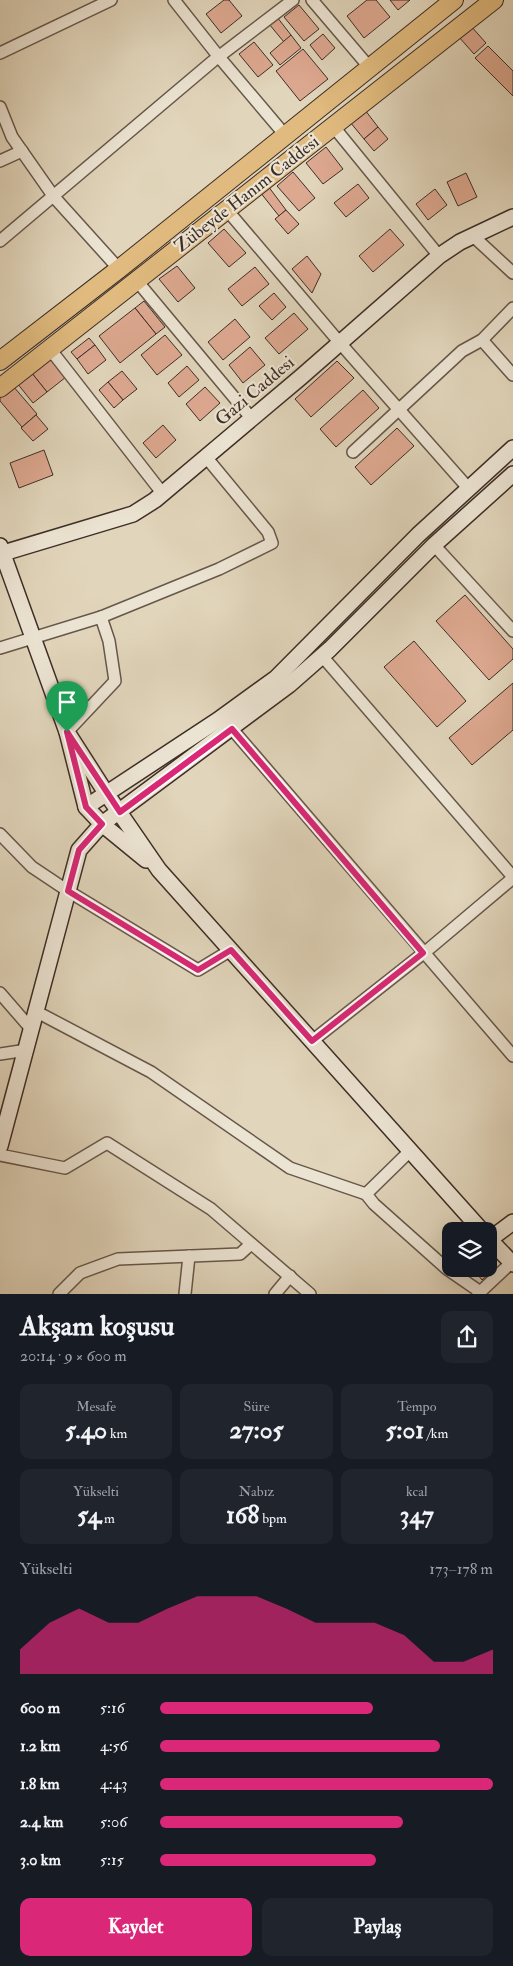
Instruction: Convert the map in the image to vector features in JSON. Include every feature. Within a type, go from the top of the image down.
[{"type":"main road","points":[[0,361],[119,269],[453,0]]},
{"type":"main road","name":"Zübeyde Hanım Caddesi","points":[[0,388],[494,0]]},
{"type":"street","points":[[0,53],[110,0]]},
{"type":"street","points":[[174,0],[285,136]]},
{"type":"street","points":[[0,241],[219,57],[293,0]]},
{"type":"street","points":[[312,0],[370,68]]},
{"type":"street","points":[[0,107],[12,137],[54,197],[119,269]]},
{"type":"street","points":[[333,126],[439,256]]},
{"type":"street","points":[[0,161],[22,151]]},
{"type":"street","points":[[227,210],[340,343],[469,488]]},
{"type":"street","name":"Gazi Caddesi","points":[[1,551],[133,514],[163,494],[252,419],[439,256],[472,236],[513,218]]},
{"type":"street","points":[[472,236],[513,273]]},
{"type":"street","points":[[136,281],[252,419]]},
{"type":"street","points":[[353,452],[462,351],[482,340],[513,308]]},
{"type":"street","points":[[482,340],[513,375]]},
{"type":"street","points":[[50,349],[163,494]]},
{"type":"street","points":[[86,807],[218,720],[276,678],[418,535],[513,448]]},
{"type":"street","points":[[0,648],[101,618],[219,569],[272,542],[268,532],[206,457]]},
{"type":"street","points":[[0,1146],[79,850],[102,824],[289,685],[322,656],[434,546],[513,474]]},
{"type":"street","points":[[434,546],[513,631]]},
{"type":"street","points":[[1,551],[67,732],[86,807],[102,824],[159,870]]},
{"type":"street","points":[[67,732],[115,681],[110,641],[101,618]]},
{"type":"street","points":[[312,1041],[423,953],[513,878],[322,656]]},
{"type":"street","points":[[232,729],[513,1056]]},
{"type":"street","points":[[67,732],[159,870],[474,1222]]},
{"type":"street","points":[[0,834],[32,867],[198,970],[231,950]]},
{"type":"street","points":[[0,993],[32,1030]]},
{"type":"street","points":[[37,1012],[151,1072],[290,1168],[366,1194],[374,1204],[447,1268],[478,1292],[511,1258],[497,1247]]},
{"type":"street","points":[[0,1054],[27,1050]]},
{"type":"street","points":[[0,1155],[65,1168],[107,1143],[211,1208],[310,1294]]},
{"type":"street","points":[[366,1194],[410,1151]]},
{"type":"street","points":[[497,1234],[513,1222]]},
{"type":"street","points":[[59,1294],[80,1273],[118,1259],[240,1254],[251,1244]]},
{"type":"street","points":[[185,1294],[189,1256]]},
{"type":"street","points":[[276,1294],[290,1276]]},
{"type":"building","points":[[224,0],[229,0],[242,16],[221,33],[206,14]]},
{"type":"building","points":[[367,0],[376,0],[390,17],[364,38],[347,16]]},
{"type":"building","points":[[390,0],[410,0],[398,10]]},
{"type":"building","points":[[299,5],[319,29],[304,41],[284,17]]},
{"type":"building","points":[[277,17],[291,35],[284,42],[269,24]]},
{"type":"building","points":[[470,25],[486,43],[474,54],[458,36]]},
{"type":"building","points":[[323,34],[335,48],[322,60],[310,45]]},
{"type":"building","points":[[291,35],[301,48],[280,65],[270,53]]},
{"type":"building","points":[[254,42],[273,65],[258,77],[239,54]]},
{"type":"building","points":[[488,46],[513,71],[513,96],[475,58]]},
{"type":"building","points":[[303,49],[328,79],[300,101],[276,71]]},
{"type":"building","points":[[365,110],[378,127],[364,139],[350,122]]},
{"type":"building","points":[[378,127],[388,139],[374,151],[364,139]]},
{"type":"building","points":[[326,147],[343,169],[323,184],[306,163]]},
{"type":"building","points":[[293,172],[315,198],[299,211],[277,186]]},
{"type":"building","points":[[466,173],[477,197],[458,206],[447,182]]},
{"type":"building","points":[[358,184],[369,198],[346,217],[334,203]]},
{"type":"building","points":[[268,186],[286,210],[279,216],[260,192]]},
{"type":"building","points":[[435,189],[447,205],[428,220],[416,204]]},
{"type":"building","points":[[286,210],[299,224],[288,234],[275,219]]},
{"type":"building","points":[[224,229],[246,253],[229,267],[208,243]]},
{"type":"building","points":[[390,229],[404,245],[373,272],[359,256]]},
{"type":"building","points":[[307,256],[321,274],[312,293],[292,269]]},
{"type":"building","points":[[177,266],[195,288],[178,302],[159,279]]},
{"type":"building","points":[[255,267],[269,284],[242,306],[228,289]]},
{"type":"building","points":[[274,293],[286,307],[272,320],[259,306]]},
{"type":"building","points":[[144,301],[165,327],[156,334],[135,308]]},
{"type":"building","points":[[135,308],[156,334],[120,363],[99,336]]},
{"type":"building","points":[[294,313],[308,329],[279,354],[265,338]]},
{"type":"building","points":[[235,319],[250,337],[223,360],[208,342]]},
{"type":"building","points":[[165,335],[182,355],[157,375],[141,355]]},
{"type":"building","points":[[89,338],[95,345],[77,359],[71,352]]},
{"type":"building","points":[[95,345],[106,360],[88,374],[77,359]]},
{"type":"building","points":[[250,347],[265,365],[243,383],[229,365]]},
{"type":"building","points":[[50,357],[66,377],[47,392],[31,372]]},
{"type":"building","points":[[337,361],[354,378],[311,417],[295,399]]},
{"type":"building","points":[[187,366],[199,380],[179,397],[168,383]]},
{"type":"building","points":[[122,371],[137,389],[123,400],[108,382]]},
{"type":"building","points":[[31,372],[47,392],[33,403],[17,383]]},
{"type":"building","points":[[108,382],[123,400],[114,408],[99,390]]},
{"type":"building","points":[[13,386],[37,414],[22,427],[0,401],[0,396]]},
{"type":"building","points":[[205,387],[220,403],[200,421],[186,404]]},
{"type":"building","points":[[363,390],[379,408],[336,447],[320,429]]},
{"type":"building","points":[[36,415],[48,429],[33,441],[21,428]]},
{"type":"building","points":[[163,425],[176,440],[156,458],[143,443]]},
{"type":"building","points":[[397,428],[414,446],[371,485],[355,467]]},
{"type":"building","points":[[44,450],[53,475],[19,488],[10,463]]},
{"type":"building","points":[[465,595],[513,649],[513,659],[489,680],[436,621]]},
{"type":"building","points":[[414,641],[466,701],[437,727],[384,667]]},
{"type":"building","points":[[513,683],[513,730],[472,765],[449,738]]},
{"type":"route","points":[[232,729],[423,953],[312,1041],[231,950],[198,970],[68,891],[79,850],[102,824],[86,807],[67,732],[120,812],[232,729]]}]
